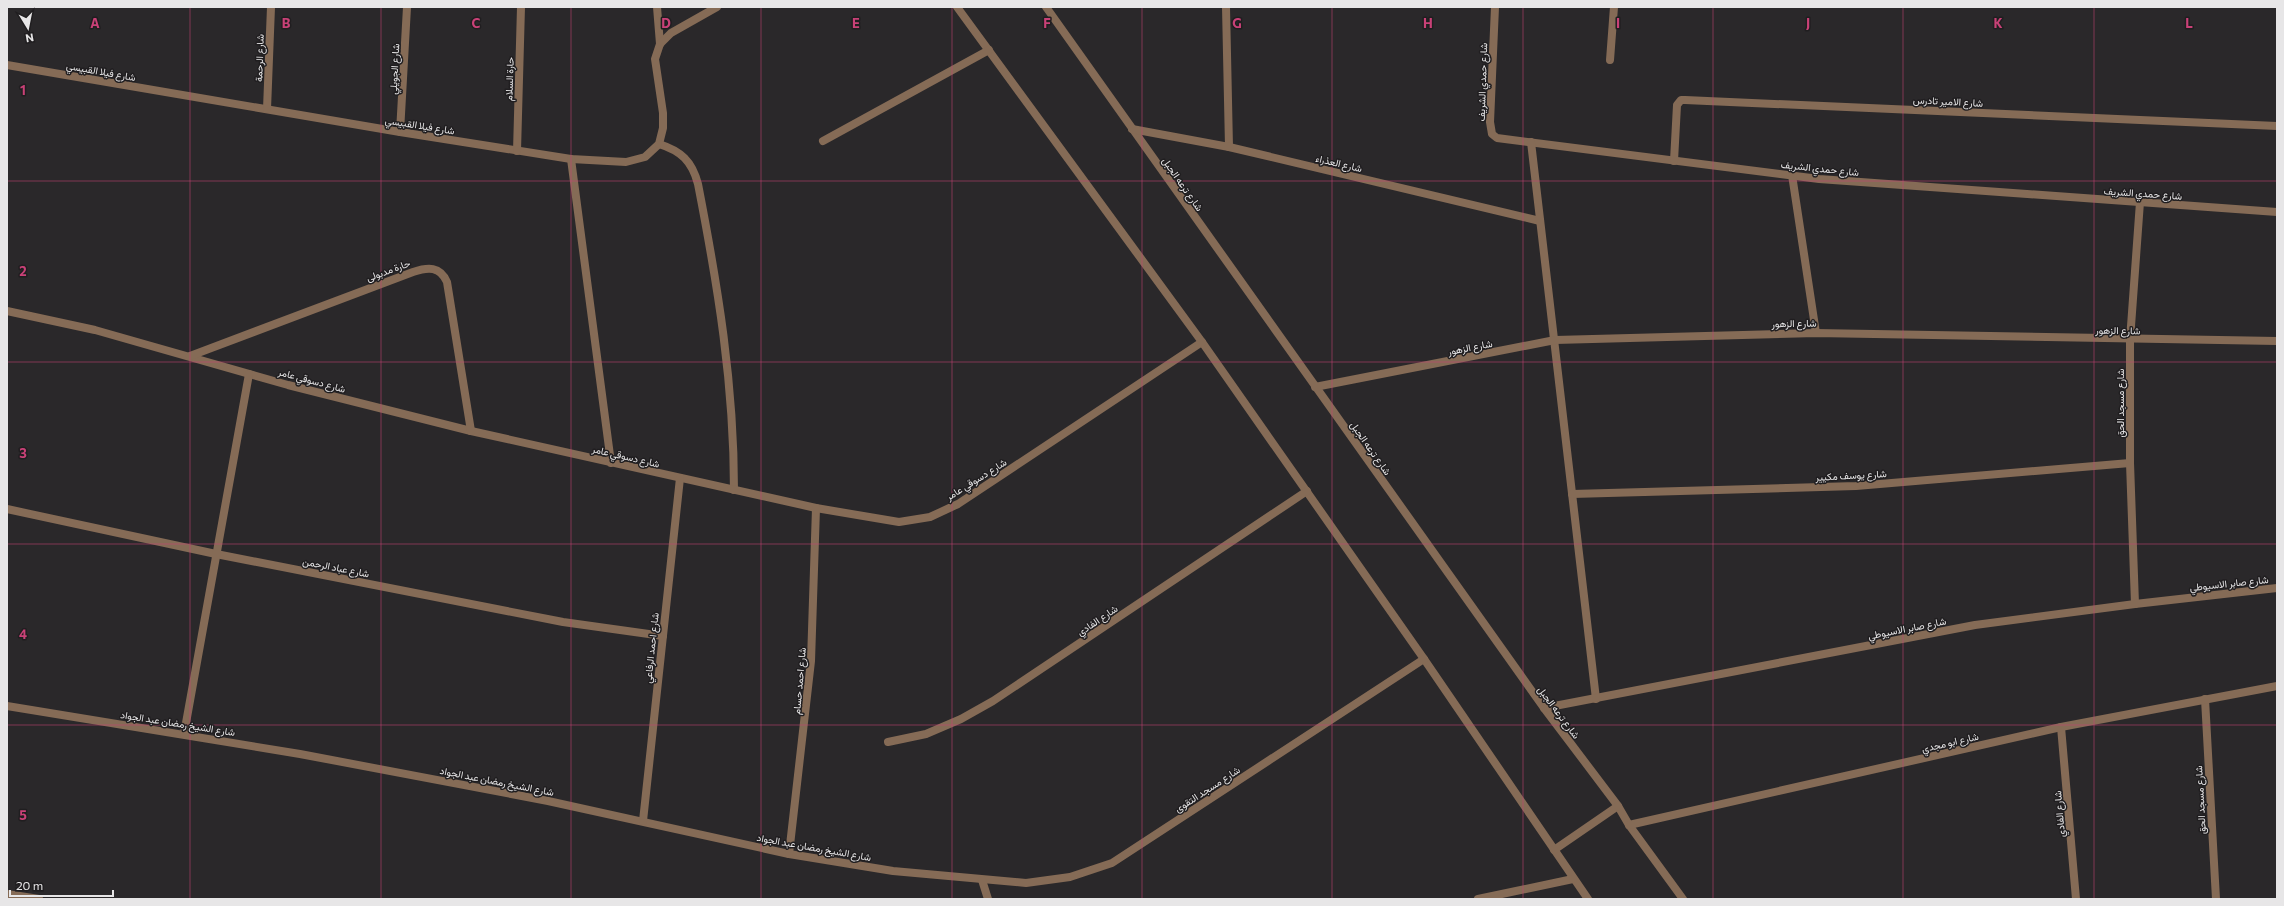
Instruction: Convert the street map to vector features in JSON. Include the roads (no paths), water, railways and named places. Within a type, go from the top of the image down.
[{"type":"street","name":"شارع الرحمة","points":[[267,109],[271,7]]},
{"type":"street","name":"شارع الجويلي","points":[[400,132],[408,7]]},
{"type":"street","name":"حارة السلام","points":[[517,151],[521,7]]},
{"type":"street","points":[[657,7],[660,44],[655,59],[663,113],[663,128],[659,144],[673,148],[685,157],[694,169],[698,184],[716,276],[731,392],[734,490]]},
{"type":"street","points":[[660,44],[671,33],[717,7]]},
{"type":"street","points":[[957,7],[1202,342],[1424,659],[1588,899]]},
{"type":"street","name":"شارع ترعه الجبل","points":[[1046,7],[1544,708],[1618,806],[1629,825],[1683,899]]},
{"type":"street","points":[[1226,7],[1228,147]]},
{"type":"street","name":"شارع حمدي الشريف","points":[[1495,7],[1490,122],[1492,134],[1497,138],[1819,179],[2277,212]]},
{"type":"street","points":[[1610,60],[1614,7]]},
{"type":"street","points":[[823,141],[988,50]]},
{"type":"street","name":"شارع فيلا القبيسي","points":[[7,65],[400,132],[571,159],[626,162],[645,157],[659,144]]},
{"type":"street","name":"شارع الامير تادرس","points":[[1674,161],[1677,105],[1681,100],[2277,126]]},
{"type":"street","name":"شارع العذراء","points":[[1132,129],[1228,147],[1540,221]]},
{"type":"street","points":[[1531,142],[1596,699]]},
{"type":"street","points":[[571,159],[611,463]]},
{"type":"street","points":[[1792,176],[1816,333]]},
{"type":"street","name":"شارع مسجد الحق","points":[[2135,604],[2130,463],[2130,340],[2140,202]]},
{"type":"street","name":"حارة مدبولى","points":[[190,356],[424,268],[434,268],[444,273],[447,282],[471,431]]},
{"type":"street","name":"شارع دسوقي عامر","points":[[7,310],[95,330],[249,374],[471,431],[816,508],[899,522],[930,517],[958,504],[1202,342]]},
{"type":"street","name":"شارع الزهور","points":[[1315,387],[1555,340],[1816,333],[2130,340],[2277,341]]},
{"type":"street","points":[[184,734],[249,374]]},
{"type":"street","name":"شارع يوسف مكيير","points":[[1572,494],[1856,486],[2130,463]]},
{"type":"street","name":"شارع احمد الرفاعي","points":[[643,821],[680,478]]},
{"type":"street","name":"شارع الفادي","points":[[888,742],[926,734],[961,720],[994,701],[1307,491]]},
{"type":"street","name":"شارع احمد حسام","points":[[789,854],[812,661],[816,508]]},
{"type":"street","name":"شارع عباد الرحمن","points":[[7,509],[216,554],[563,622],[663,636]]},
{"type":"street","name":"شارع صابر الاسيوطي","points":[[1544,708],[1975,625],[2135,604],[2277,588]]},
{"type":"street","name":"شارع مسجد التقوى","points":[[982,880],[1026,883],[1070,877],[1112,863],[1424,659]]},
{"type":"street","name":"شارع ابو مجدي","points":[[1629,825],[2061,727],[2277,686]]},
{"type":"street","name":"شارع مسجد الحق","points":[[2205,699],[2216,899]]},
{"type":"street","name":"شارع الشيخ رمضان عبد الجواد","points":[[7,706],[184,734],[548,800],[789,854],[893,871],[982,880]]},
{"type":"street","name":"شارع الفادي","points":[[2061,727],[2076,899]]},
{"type":"street","points":[[1554,850],[1604,818],[1618,806]]},
{"type":"street","points":[[1478,899],[1573,879]]},
{"type":"street","points":[[982,880],[988,899]]},
{"type":"street","points":[[7,894],[39,899]]}]
